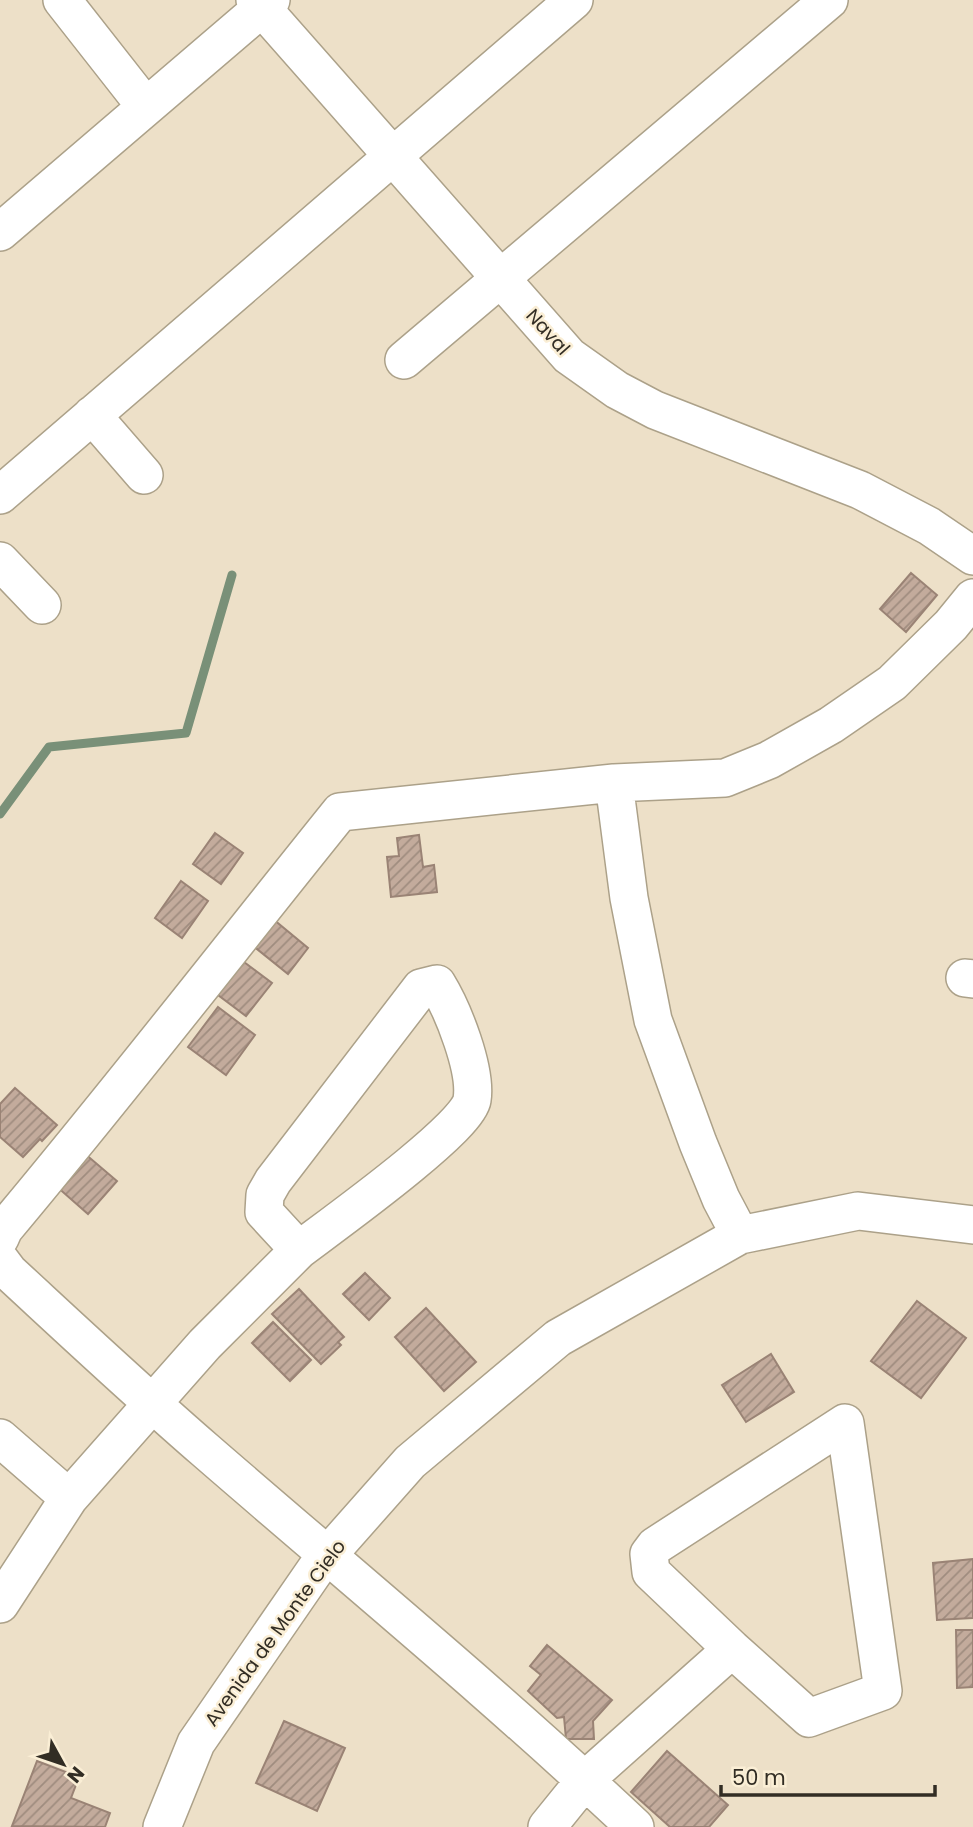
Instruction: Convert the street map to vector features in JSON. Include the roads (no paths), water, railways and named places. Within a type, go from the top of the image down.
[{"type":"street","points":[[62,0],[146,107]]},
{"type":"street","points":[[0,495],[574,0]]},
{"type":"street","points":[[404,360],[829,0]]},
{"type":"street","points":[[0,232],[263,3]]},
{"type":"street","name":"Naval","points":[[263,3],[569,356],[617,390],[655,410],[860,491],[929,526],[973,556]]},
{"type":"street","points":[[92,415],[144,475]]},
{"type":"street","points":[[0,561],[42,605]]},
{"type":"street","points":[[0,1238],[4,1229],[340,812],[614,783],[725,778],[769,760],[831,725],[892,682],[951,625],[973,598]]},
{"type":"street","points":[[614,783],[629,898],[653,1020],[698,1143],[721,1199],[740,1235]]},
{"type":"street","points":[[0,1604],[69,1498],[205,1344],[299,1250],[383,1187],[457,1123],[472,1103],[473,1082],[457,1026],[447,1000],[437,984],[421,988],[265,1195],[264,1212],[299,1250]]},
{"type":"street","name":"Avenida de Monte Cielo","points":[[162,1827],[196,1743],[328,1554],[410,1462],[558,1338],[740,1235],[858,1212],[973,1226]]},
{"type":"street","points":[[0,1260],[9,1272],[153,1404],[586,1780],[635,1827]]},
{"type":"street","points":[[845,1423],[883,1690],[809,1718],[732,1649],[651,1572],[649,1554],[654,1546],[845,1423]]},
{"type":"street","points":[[0,1438],[69,1498]]},
{"type":"street","points":[[547,1827],[586,1780],[732,1649]]},
{"type":"waterway","points":[[0,814],[49,747],[186,733],[232,575]]}]
